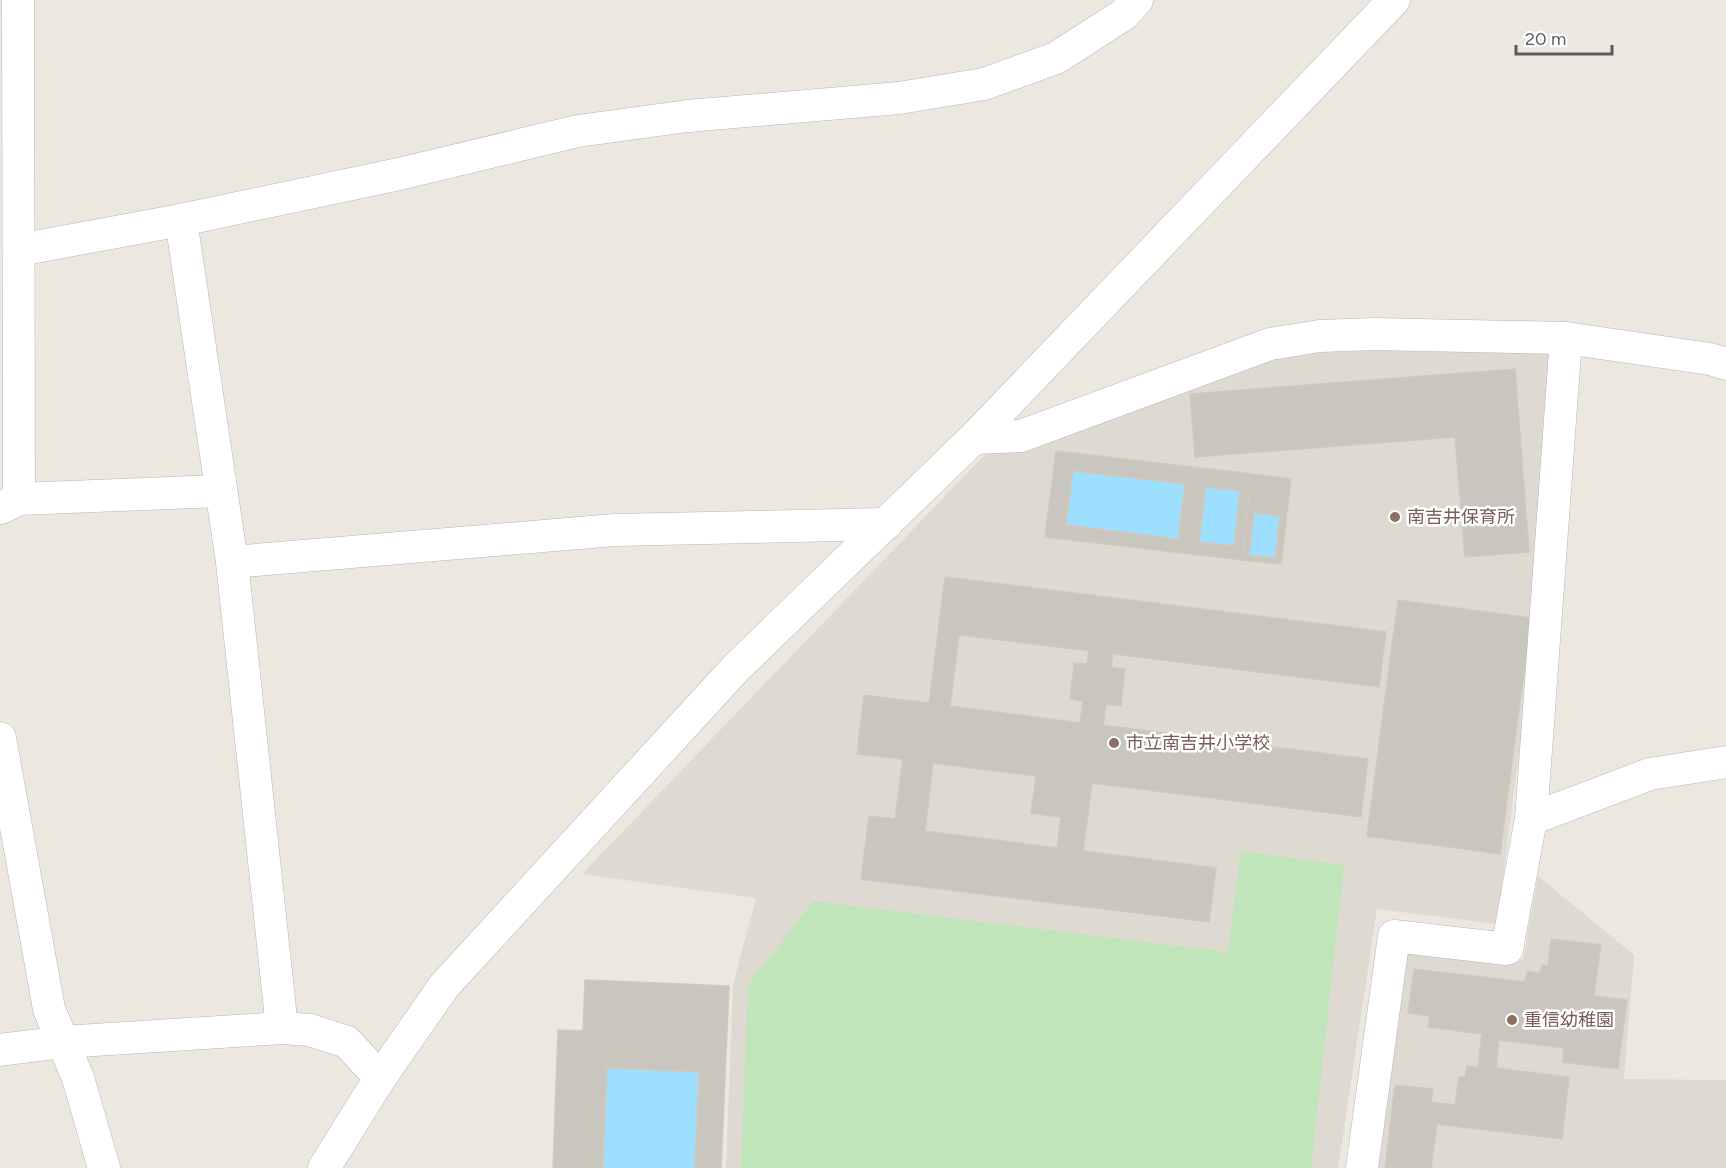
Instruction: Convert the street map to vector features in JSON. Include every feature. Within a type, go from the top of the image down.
[{"type":"street","points":[[18,0],[18,250],[9,301],[9,504],[220,491]]},
{"type":"street","points":[[18,250],[181,220],[399,174],[578,131],[688,116],[899,98],[984,84],[1056,58],[1123,15],[1137,0]]},
{"type":"street","points":[[324,1168],[380,1078],[444,986],[736,668],[974,438],[1394,0]]},
{"type":"street","points":[[181,220],[232,562],[282,1028]]},
{"type":"street","points":[[974,438],[1021,436],[1270,344],[1320,336],[1374,334],[1566,338],[1726,364]]},
{"type":"street","points":[[1362,1168],[1394,936],[1507,949],[1531,819],[1566,338]]},
{"type":"street","points":[[232,562],[615,530],[886,524]]},
{"type":"street","points":[[0,738],[49,1010],[78,1078],[104,1168]]},
{"type":"street","points":[[1531,819],[1650,774],[1726,762]]},
{"type":"street","points":[[0,1050],[63,1042],[282,1028],[310,1030],[347,1042],[380,1078]]},
{"type":"shaded area","name":"市立南吉井小学校","points":[[1319,343],[1555,344],[1537,612],[1497,924],[1377,909],[1338,1168],[726,1168],[733,985],[756,898],[582,874],[995,444]]},
{"type":"shaded area","name":"重信幼稚園","points":[[1538,876],[1634,955],[1624,1079],[1726,1080],[1726,1168],[1374,1168],[1405,946],[1523,961]]},
{"type":"green space","points":[[1241,851],[1344,865],[1311,1168],[741,1168],[748,985],[813,901],[1228,952]]},
{"type":"water","points":[[1073,471],[1185,484],[1178,539],[1066,525]]},
{"type":"water","points":[[1206,487],[1240,491],[1234,546],[1199,542]]},
{"type":"water","points":[[1254,513],[1280,516],[1275,558],[1249,555]]},
{"type":"water","points":[[607,1068],[699,1072],[695,1168],[603,1168]]},
{"type":"building","points":[[1515,369],[1529,552],[1465,557],[1455,437],[1195,457],[1190,394]]},
{"type":"building","points":[[1056,451],[1252,474],[1242,560],[1045,537]],"holes":[[[1073,471],[1185,484],[1178,539],[1066,525]],[[1206,487],[1240,491],[1234,546],[1199,542]]]},
{"type":"building","points":[[1252,474],[1291,479],[1281,564],[1242,560]],"holes":[[[1254,513],[1280,516],[1275,558],[1249,555]]]},
{"type":"building","points":[[945,577],[1386,632],[1379,687],[1113,654],[1111,667],[1125,669],[1121,706],[1106,704],[1103,725],[1368,759],[1361,817],[1092,783],[1083,851],[1216,868],[1209,922],[861,879],[869,816],[895,819],[903,759],[857,754],[864,695],[929,703]],"holes":[[[959,635],[1089,651],[1087,664],[1074,663],[1070,699],[1083,701],[1080,723],[950,706]],[[933,763],[1036,776],[1031,813],[1061,817],[1057,848],[925,831]]]},
{"type":"building","points":[[1398,600],[1531,618],[1500,854],[1367,836]]},
{"type":"building","points":[[1551,939],[1601,945],[1594,996],[1627,1000],[1618,1069],[1563,1062],[1564,1048],[1499,1040],[1496,1068],[1569,1077],[1562,1139],[1437,1124],[1431,1168],[1385,1168],[1395,1085],[1433,1089],[1431,1102],[1455,1105],[1459,1077],[1465,1077],[1467,1066],[1478,1067],[1482,1034],[1428,1027],[1430,1016],[1408,1013],[1414,969],[1525,982],[1527,971],[1540,973],[1542,965],[1548,966]]},
{"type":"building","points":[[585,980],[729,986],[721,1168],[695,1168],[699,1072],[607,1068],[603,1168],[553,1168],[558,1030],[583,1031]]},
{"type":"place","name":"南吉井保育所","points":[[1395,517]]},
{"type":"place","name":"市立南吉井小学校","points":[[1114,743]]},
{"type":"place","name":"重信幼稚園","points":[[1512,1020]]}]
